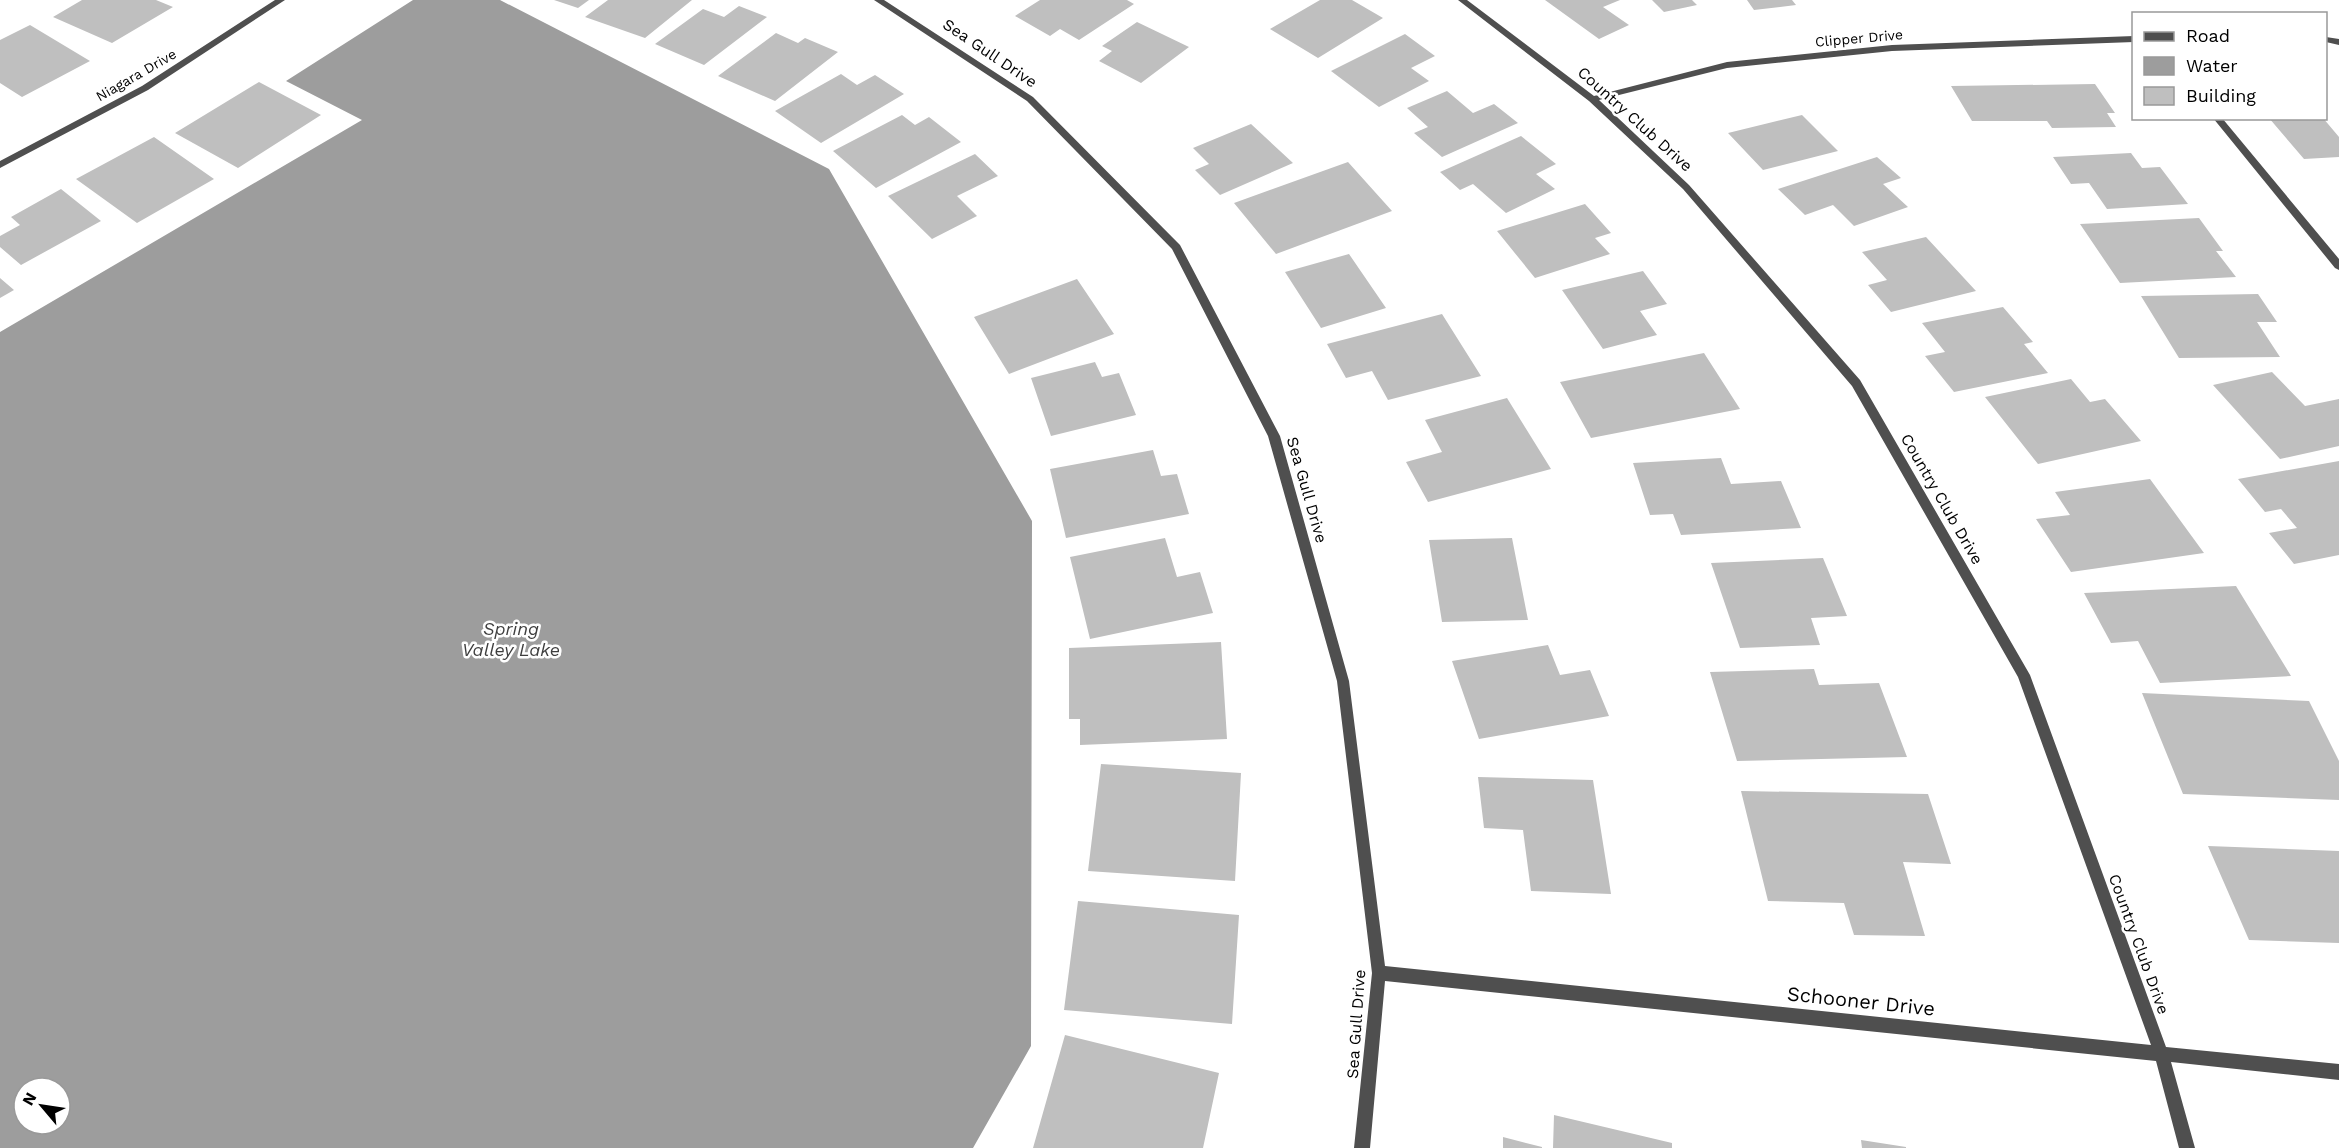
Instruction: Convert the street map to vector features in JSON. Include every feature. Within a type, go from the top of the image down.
[{"type":"street","name":"Niagara Drive","points":[[0,165],[145,88],[281,0]]},
{"type":"street","name":"Sea Gull Drive","points":[[878,0],[1030,99],[1176,247],[1274,436],[1343,681],[1379,973],[1362,1148]]},
{"type":"street","name":"Country Club Drive","points":[[1462,0],[1592,99],[1686,187],[1856,383],[2024,675],[2161,1053],[2187,1148]]},
{"type":"street","name":"Clipper Drive","points":[[1592,99],[1727,64],[1892,48],[2132,39]]},
{"type":"street","points":[[2219,120],[2339,266]]},
{"type":"street","name":"Schooner Drive","points":[[1379,973],[2339,1072]]},
{"type":"water","name":"Spring Valley Lake","points":[[413,0],[500,0],[829,169],[1032,521],[1031,1046],[973,1148],[0,1148],[0,332],[362,120],[286,81]]},
{"type":"building","points":[[82,0],[156,0],[173,7],[112,43],[53,17]]},
{"type":"building","points":[[554,0],[589,0],[578,8]]},
{"type":"building","points":[[608,0],[692,0],[645,38],[585,17]]},
{"type":"building","points":[[1040,0],[1127,0],[1134,4],[1079,40],[1060,29],[1050,36],[1015,16]]},
{"type":"building","points":[[1320,0],[1352,0],[1383,18],[1318,58],[1270,29]]},
{"type":"building","points":[[1545,0],[1620,0],[1603,7],[1629,25],[1599,39]]},
{"type":"building","points":[[1652,0],[1692,0],[1697,5],[1664,12]]},
{"type":"building","points":[[1747,0],[1792,0],[1796,5],[1754,10]]},
{"type":"building","points":[[739,6],[767,17],[704,65],[655,44],[703,9],[724,17]]},
{"type":"building","points":[[1137,22],[1189,47],[1141,83],[1099,61],[1112,51],[1102,46]]},
{"type":"building","points":[[30,25],[90,61],[22,97],[0,83],[0,40]]},
{"type":"building","points":[[776,33],[798,43],[805,38],[838,52],[775,101],[718,76]]},
{"type":"building","points":[[1405,34],[1435,56],[1411,68],[1429,81],[1379,107],[1331,71]]},
{"type":"building","points":[[841,74],[857,85],[875,75],[904,94],[821,143],[775,111]]},
{"type":"building","points":[[259,82],[321,115],[238,168],[175,133]]},
{"type":"building","points":[[2095,84],[2115,113],[2107,113],[2116,127],[2052,128],[2047,121],[1972,121],[1951,86]]},
{"type":"building","points":[[1447,91],[1473,113],[1494,104],[1518,123],[1442,157],[1414,133],[1428,127],[1407,108]]},
{"type":"building","points":[[902,115],[915,125],[929,117],[961,142],[876,188],[833,151]]},
{"type":"building","points":[[1802,115],[1838,151],[1763,170],[1728,133]]},
{"type":"building","points":[[2271,120],[2325,120],[2339,137],[2339,157],[2304,159]]},
{"type":"building","points":[[1251,124],[1293,163],[1220,195],[1195,170],[1209,164],[1193,148]]},
{"type":"building","points":[[1521,136],[1556,164],[1536,174],[1555,189],[1506,213],[1473,184],[1460,190],[1440,172]]},
{"type":"building","points":[[154,137],[214,179],[137,223],[76,179]]},
{"type":"building","points":[[2131,153],[2142,168],[2160,167],[2188,204],[2107,209],[2089,183],[2071,184],[2053,157]]},
{"type":"building","points":[[975,154],[998,176],[957,196],[977,216],[932,239],[888,196]]},
{"type":"building","points":[[1877,157],[1901,178],[1883,184],[1908,207],[1854,226],[1833,205],[1805,215],[1778,189]]},
{"type":"building","points":[[1348,162],[1392,211],[1276,254],[1234,203]]},
{"type":"building","points":[[61,189],[101,221],[21,265],[0,247],[0,236],[20,225],[11,217]]},
{"type":"building","points":[[1585,204],[1611,233],[1595,238],[1610,254],[1535,278],[1497,231]]},
{"type":"building","points":[[2199,218],[2223,251],[2216,251],[2236,277],[2120,283],[2080,224]]},
{"type":"building","points":[[1926,237],[1976,291],[1891,312],[1868,285],[1887,280],[1862,252]]},
{"type":"building","points":[[1349,254],[1386,308],[1321,328],[1285,272]]},
{"type":"building","points":[[1643,271],[1667,304],[1640,311],[1657,335],[1603,349],[1562,290]]},
{"type":"building","points":[[0,278],[14,290],[0,298]]},
{"type":"building","points":[[1077,279],[1114,334],[1009,374],[974,317]]},
{"type":"building","points":[[2258,294],[2277,322],[2257,322],[2280,357],[2179,358],[2141,296]]},
{"type":"building","points":[[2003,307],[2033,342],[2024,344],[2048,373],[1954,392],[1925,356],[1945,352],[1922,323]]},
{"type":"building","points":[[1442,314],[1481,376],[1388,400],[1372,371],[1346,378],[1327,344]]},
{"type":"building","points":[[1704,353],[1740,409],[1591,438],[1560,382]]},
{"type":"building","points":[[1095,362],[1102,377],[1119,373],[1136,415],[1051,436],[1031,378]]},
{"type":"building","points":[[2272,372],[2305,406],[2339,399],[2339,446],[2280,459],[2213,385]]},
{"type":"building","points":[[2071,379],[2090,402],[2105,399],[2141,441],[2038,464],[1985,397]]},
{"type":"building","points":[[1507,398],[1551,469],[1428,502],[1406,462],[1442,452],[1425,420]]},
{"type":"building","points":[[1153,450],[1161,476],[1177,474],[1189,514],[1066,538],[1050,469]]},
{"type":"building","points":[[1721,458],[1731,484],[1781,481],[1801,528],[1681,535],[1673,514],[1650,515],[1633,463]]},
{"type":"building","points":[[2339,461],[2339,555],[2294,564],[2269,533],[2297,528],[2281,509],[2265,512],[2238,479]]},
{"type":"building","points":[[2150,479],[2204,553],[2071,572],[2036,519],[2070,515],[2055,492]]},
{"type":"building","points":[[1165,538],[1177,577],[1200,572],[1213,613],[1090,639],[1070,557]]},
{"type":"building","points":[[1512,538],[1528,620],[1442,622],[1429,540]]},
{"type":"building","points":[[1823,558],[1847,616],[1811,618],[1820,645],[1740,648],[1711,563]]},
{"type":"building","points":[[2236,586],[2291,676],[2160,683],[2138,641],[2111,643],[2084,593]]},
{"type":"building","points":[[1221,642],[1227,739],[1080,745],[1080,719],[1069,719],[1069,648]]},
{"type":"building","points":[[1548,645],[1560,675],[1590,670],[1609,716],[1479,739],[1452,661]]},
{"type":"building","points":[[1814,669],[1819,685],[1879,683],[1907,757],[1737,761],[1710,672]]},
{"type":"building","points":[[2142,693],[2309,701],[2339,761],[2339,800],[2183,794]]},
{"type":"building","points":[[1101,764],[1241,773],[1235,881],[1088,871]]},
{"type":"building","points":[[1478,777],[1593,780],[1611,894],[1531,891],[1523,830],[1484,828]]},
{"type":"building","points":[[1741,791],[1928,794],[1951,864],[1903,862],[1925,936],[1854,935],[1844,903],[1768,901]]},
{"type":"building","points":[[2208,846],[2339,851],[2339,943],[2249,940]]},
{"type":"building","points":[[1078,901],[1239,915],[1232,1024],[1064,1010]]},
{"type":"building","points":[[1065,1035],[1219,1073],[1203,1148],[1033,1148]]},
{"type":"building","points":[[1554,1115],[1672,1143],[1672,1148],[1553,1148]]},
{"type":"building","points":[[1503,1137],[1542,1147],[1542,1148],[1503,1148]]},
{"type":"building","points":[[1861,1140],[1906,1147],[1906,1148],[1862,1148]]}]
